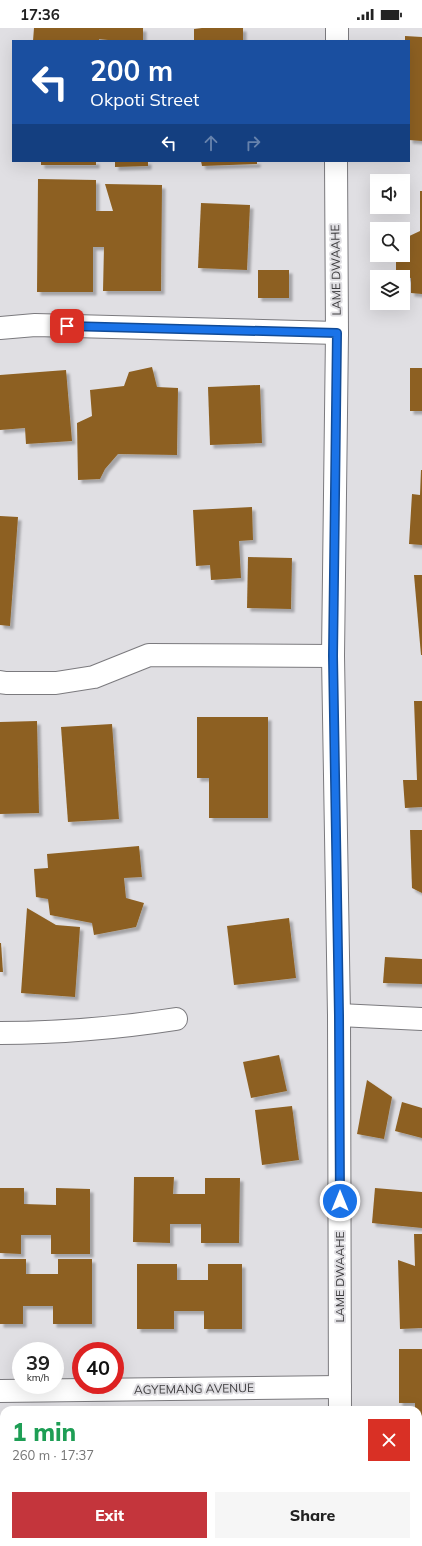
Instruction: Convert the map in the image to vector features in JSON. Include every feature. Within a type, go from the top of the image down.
[{"type":"street","points":[[337,28],[337,40]]},
{"type":"street","name":"LAME DWAAHE","points":[[336,162],[337,333],[333,656],[339,1015],[340,1406]]},
{"type":"street","points":[[0,328],[35,325],[337,333]]},
{"type":"street","points":[[0,682],[6,684],[56,684],[94,677],[149,655],[333,656]]},
{"type":"street","points":[[339,1015],[422,1019]]},
{"type":"street","points":[[0,1033],[38,1033],[132,1026],[176,1019]]},
{"type":"street","name":"AGYEMANG AVENUE","points":[[0,1391],[340,1387]]},
{"type":"building","points":[[34,28],[143,28],[143,40],[33,40]]},
{"type":"building","points":[[243,28],[243,40],[194,40],[194,29]]},
{"type":"building","points":[[405,36],[422,37],[422,141],[410,140],[410,40],[405,40]]},
{"type":"building","points":[[41,162],[96,162],[96,165],[41,165]]},
{"type":"building","points":[[115,162],[148,162],[148,166],[115,167]]},
{"type":"building","points":[[201,162],[257,162],[257,164],[202,166]]},
{"type":"building","points":[[38,179],[96,180],[96,211],[113,211],[105,184],[162,185],[161,291],[103,291],[104,247],[93,247],[93,292],[37,292]]},
{"type":"building","points":[[420,191],[422,191],[422,294],[411,293],[410,270],[396,270],[396,262],[410,262],[410,236],[420,231]]},
{"type":"building","points":[[201,203],[250,205],[247,270],[198,268]]},
{"type":"building","points":[[258,270],[289,270],[289,298],[258,298]]},
{"type":"building","points":[[152,367],[157,387],[178,388],[177,455],[118,454],[105,469],[100,479],[78,480],[77,423],[92,416],[90,390],[124,386],[129,372]]},
{"type":"building","points":[[410,368],[422,368],[422,411],[410,411]]},
{"type":"building","points":[[66,370],[72,441],[26,444],[25,428],[0,430],[0,375]]},
{"type":"building","points":[[260,385],[262,443],[210,445],[208,387]]},
{"type":"building","points":[[421,470],[422,545],[409,544],[412,494],[420,495]]},
{"type":"building","points":[[252,507],[253,540],[239,541],[241,578],[211,580],[210,565],[196,566],[193,510]]},
{"type":"building","points":[[0,516],[18,517],[10,626],[0,625]]},
{"type":"building","points":[[248,557],[292,558],[291,609],[247,608]]},
{"type":"building","points":[[414,575],[422,575],[422,655],[421,655]]},
{"type":"building","points":[[414,701],[422,701],[422,807],[405,808],[403,780],[417,780]]},
{"type":"building","points":[[197,717],[268,717],[268,818],[209,818],[209,778],[197,778]]},
{"type":"building","points":[[37,721],[39,813],[0,814],[0,722]]},
{"type":"building","points":[[112,724],[119,819],[68,822],[61,727]]},
{"type":"building","points":[[410,830],[422,830],[422,893],[412,888]]},
{"type":"building","points":[[139,846],[142,877],[124,878],[126,898],[144,903],[136,927],[94,935],[92,923],[50,915],[48,899],[36,897],[34,869],[48,868],[47,854]]},
{"type":"building","points":[[27,908],[56,925],[80,927],[75,997],[21,993]]},
{"type":"building","points":[[289,918],[296,978],[234,985],[227,926]]},
{"type":"building","points":[[1,943],[3,972],[0,972]]},
{"type":"building","points":[[385,957],[422,959],[422,984],[383,983]]},
{"type":"building","points":[[279,1055],[287,1091],[251,1098],[243,1062]]},
{"type":"building","points":[[367,1080],[392,1097],[384,1139],[357,1134]]},
{"type":"building","points":[[402,1102],[422,1108],[422,1138],[395,1131]]},
{"type":"building","points":[[292,1106],[299,1160],[262,1165],[255,1110]]},
{"type":"building","points":[[134,1177],[174,1177],[173,1194],[205,1194],[205,1178],[240,1178],[239,1243],[201,1243],[201,1224],[170,1224],[170,1243],[133,1242]]},
{"type":"building","points":[[0,1188],[24,1188],[24,1204],[56,1205],[56,1188],[90,1189],[90,1254],[51,1254],[51,1235],[21,1235],[21,1254],[0,1253]]},
{"type":"building","points":[[375,1188],[422,1192],[422,1228],[372,1223]]},
{"type":"building","points":[[414,1234],[422,1234],[422,1328],[400,1329],[398,1260],[415,1266]]},
{"type":"building","points":[[0,1259],[26,1259],[26,1274],[58,1274],[58,1259],[92,1259],[92,1324],[53,1324],[53,1306],[23,1306],[23,1324],[0,1324]]},
{"type":"building","points":[[137,1264],[177,1264],[177,1280],[208,1280],[208,1264],[242,1264],[242,1329],[204,1329],[204,1311],[174,1311],[174,1329],[137,1329]]},
{"type":"building","points":[[399,1349],[422,1349],[422,1406],[415,1406],[415,1403],[399,1403]]},
{"type":"route","points":[[67,326],[337,333],[333,656],[339,1015],[340,1201]]}]
